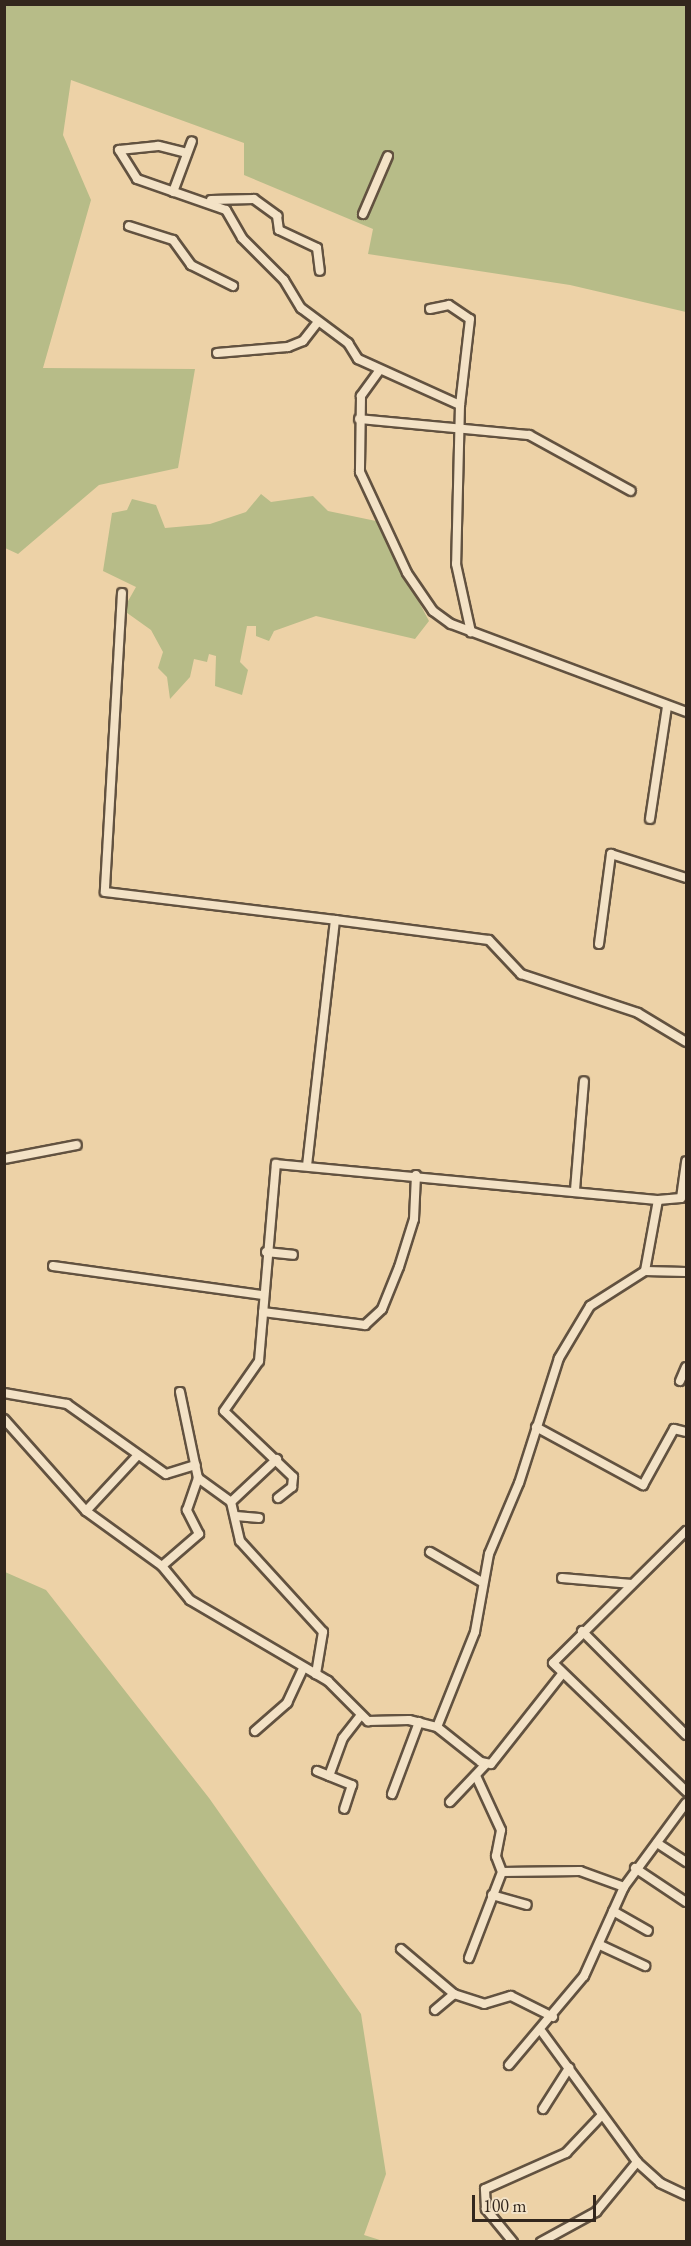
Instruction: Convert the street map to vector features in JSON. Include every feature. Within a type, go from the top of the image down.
[{"type":"street","points":[[173,192],[192,141]]},
{"type":"street","points":[[188,153],[158,146],[119,150],[132,175],[173,192],[212,200],[254,199],[277,216],[279,230],[317,248],[320,271]]},
{"type":"street","points":[[363,214],[388,156]]},
{"type":"street","points":[[212,200],[228,212],[246,243],[317,323],[379,371],[460,405]]},
{"type":"street","points":[[129,226],[173,240],[191,265],[233,286]]},
{"type":"street","points":[[430,309],[449,305],[470,319],[460,405],[456,564],[471,632]]},
{"type":"street","points":[[217,353],[288,347],[303,341],[317,323]]},
{"type":"street","points":[[379,371],[363,390],[359,419],[360,472],[407,573],[441,619],[687,712]]},
{"type":"street","points":[[359,419],[460,428],[544,440],[631,491]]},
{"type":"street","points":[[122,592],[105,892],[489,940],[521,974],[638,1013],[687,1042]]},
{"type":"street","points":[[650,819],[667,705]]},
{"type":"street","points":[[599,944],[611,854],[687,878]]},
{"type":"street","points":[[307,1165],[335,920]]},
{"type":"street","points":[[576,1190],[584,1081]]},
{"type":"street","points":[[4,1159],[77,1144]]},
{"type":"street","points":[[278,1497],[294,1480],[277,1459],[224,1411],[259,1361],[266,1252],[276,1164],[576,1190],[658,1200],[681,1198],[687,1161]]},
{"type":"street","points":[[262,1312],[366,1324],[382,1309],[399,1267],[414,1219],[416,1176]]},
{"type":"street","points":[[645,1270],[658,1200]]},
{"type":"street","points":[[266,1252],[293,1255]]},
{"type":"street","points":[[53,1266],[263,1295]]},
{"type":"street","points":[[437,1727],[475,1632],[482,1582],[559,1358],[590,1306],[645,1270],[687,1272]]},
{"type":"street","points":[[680,1381],[687,1367]]},
{"type":"street","points":[[162,1566],[199,1534],[187,1510],[198,1478],[180,1392]]},
{"type":"street","points":[[4,1393],[67,1404],[138,1455],[169,1474],[195,1465]]},
{"type":"street","points":[[4,1419],[86,1511],[162,1566],[190,1600],[303,1670],[316,1674],[347,1695],[362,1715],[373,1723],[419,1722],[437,1727],[486,1764]]},
{"type":"street","points":[[536,1427],[643,1485],[674,1429],[687,1432]]},
{"type":"street","points":[[86,1511],[138,1455]]},
{"type":"street","points":[[231,1502],[277,1459]]},
{"type":"street","points":[[198,1478],[231,1502],[236,1516],[236,1534],[245,1548],[323,1632],[316,1674]]},
{"type":"street","points":[[236,1516],[259,1518]]},
{"type":"street","points":[[687,1531],[554,1660],[561,1674],[687,1791]]},
{"type":"street","points":[[430,1552],[482,1582]]},
{"type":"street","points":[[562,1578],[632,1584]]},
{"type":"street","points":[[582,1631],[687,1735]]},
{"type":"street","points":[[255,1731],[287,1703],[303,1670]]},
{"type":"street","points":[[450,1802],[486,1764],[495,1762],[561,1674]]},
{"type":"street","points":[[329,1776],[343,1738],[362,1715]]},
{"type":"street","points":[[392,1794],[419,1722]]},
{"type":"street","points":[[317,1771],[352,1785],[344,1809]]},
{"type":"street","points":[[469,1958],[502,1872],[496,1856],[501,1830],[476,1776]]},
{"type":"street","points":[[509,2065],[542,2032],[553,2017],[600,1946],[613,1911],[635,1868],[687,1803]]},
{"type":"street","points":[[657,1843],[687,1862]]},
{"type":"street","points":[[635,1868],[687,1902]]},
{"type":"street","points":[[502,1872],[580,1871],[624,1887]]},
{"type":"street","points":[[492,1895],[527,1905]]},
{"type":"street","points":[[613,1911],[648,1931]]},
{"type":"street","points":[[600,1946],[645,1966]]},
{"type":"street","points":[[401,1949],[454,1994],[484,2004],[511,1996],[553,2017]]},
{"type":"street","points":[[435,2010],[454,1994]]},
{"type":"street","points":[[542,2032],[569,2068],[600,2117],[637,2162],[660,2183],[687,2195]]},
{"type":"street","points":[[543,2109],[569,2068]]},
{"type":"street","points":[[513,2241],[486,2209],[485,2189],[566,2153],[600,2117]]},
{"type":"street","points":[[541,2241],[596,2212],[637,2162]]},
{"type":"green space","points":[[5,5],[686,5],[686,312],[570,285],[368,254],[373,229],[244,175],[244,143],[71,80],[63,135],[91,200],[43,368],[195,369],[178,468],[99,485],[18,554],[5,548]]},
{"type":"green space","points":[[261,494],[271,502],[313,496],[328,511],[376,521],[429,621],[415,639],[316,616],[274,631],[269,641],[256,636],[256,626],[247,626],[240,662],[248,670],[242,695],[215,686],[216,656],[209,654],[207,662],[194,659],[190,677],[170,699],[167,677],[158,668],[163,652],[151,630],[123,610],[136,587],[103,571],[112,513],[127,510],[132,499],[156,505],[165,528],[210,524],[246,512]]},
{"type":"green space","points":[[5,1572],[46,1590],[209,1798],[361,2014],[386,2174],[364,2235],[383,2241],[5,2241]]}]
